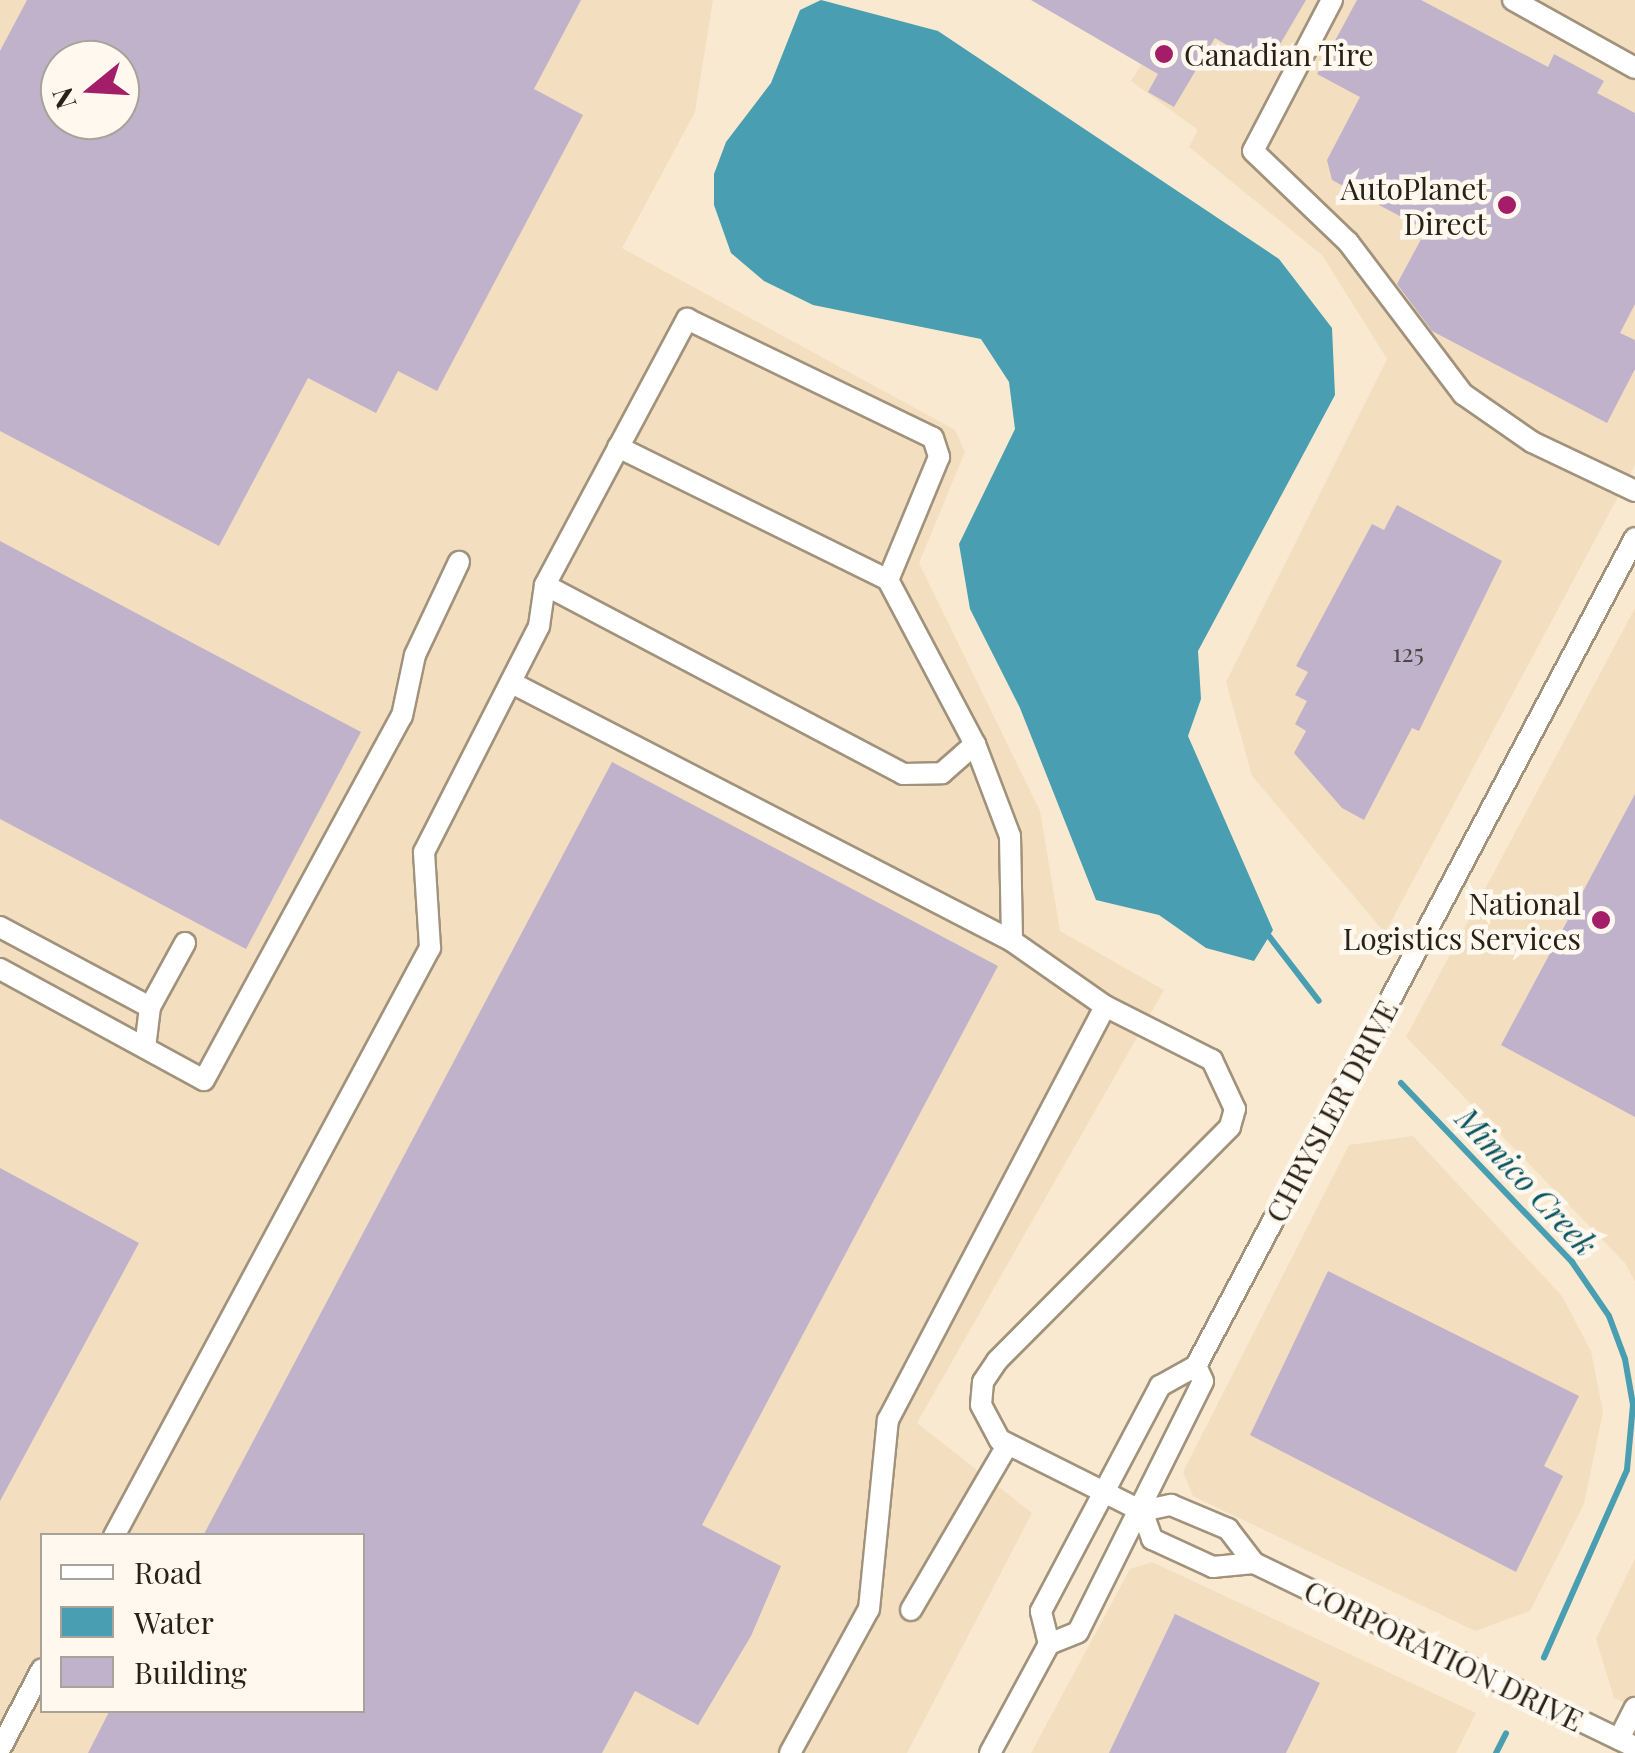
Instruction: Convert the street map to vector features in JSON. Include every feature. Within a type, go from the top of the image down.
[{"type":"street","points":[[1332,0],[1253,151],[1348,242],[1463,394],[1532,442],[1635,491]]},
{"type":"street","points":[[1513,0],[1635,68]]},
{"type":"street","points":[[116,1533],[430,948],[424,852],[539,626],[545,585],[687,318],[932,438],[939,456],[888,580]]},
{"type":"street","points":[[618,448],[888,580],[975,744],[1010,836],[1012,942]]},
{"type":"street","name":"CHRYSLER DRIVE","points":[[1049,1644],[1041,1611],[1160,1386],[1196,1366],[1635,538]]},
{"type":"street","points":[[0,969],[204,1080],[402,716],[415,655],[458,562]]},
{"type":"street","points":[[545,585],[902,774],[942,773],[975,744]]},
{"type":"street","points":[[512,683],[1012,942],[1105,1006],[1212,1060],[1234,1109],[1230,1127],[988,1372],[984,1417],[1008,1444],[912,1610]]},
{"type":"street","points":[[0,927],[150,1008]]},
{"type":"street","points":[[146,1048],[150,1008],[185,943]]},
{"type":"street","points":[[790,1753],[869,1610],[888,1420],[1105,1006]]},
{"type":"street","name":"CHRYSLER DRIVE","points":[[990,1753],[1049,1644],[1078,1632],[1142,1511],[1203,1381],[1196,1366]]},
{"type":"street","name":"CORPORATION DRIVE","points":[[1008,1444],[1107,1490],[1142,1511],[1152,1539],[1213,1567],[1254,1563]]},
{"type":"street","name":"CORPORATION DRIVE","points":[[1142,1511],[1171,1505],[1228,1529],[1254,1563],[1627,1743]]},
{"type":"street","points":[[0,1749],[40,1673]]},
{"type":"street","points":[[1627,1743],[1635,1708]]},
{"type":"shaded area","points":[[0,0],[713,0],[695,112],[622,248],[955,430],[965,452],[919,563],[1040,811],[1060,931],[1164,990],[917,1423],[1032,1513],[907,1753],[0,1753]]},
{"type":"shaded area","points":[[1037,0],[1635,0],[1635,465],[1385,933],[1252,776],[1226,682],[1387,359],[1322,255],[1189,147],[1198,130],[1131,81],[1143,62]]},
{"type":"shaded area","points":[[1635,608],[1635,1282],[1625,1263],[1406,1037]]},
{"type":"shaded area","points":[[1413,1136],[1562,1296],[1591,1351],[1603,1412],[1584,1504],[1530,1611],[1475,1631],[1193,1496],[1183,1472],[1349,1145]]},
{"type":"shaded area","points":[[1635,1558],[1635,1707],[1614,1698],[1596,1639]]},
{"type":"shaded area","points":[[1152,1562],[1476,1713],[1456,1753],[1031,1753],[1130,1569]]},
{"type":"water","points":[[821,0],[938,31],[1279,259],[1332,328],[1335,395],[1198,651],[1201,699],[1188,736],[1273,930],[1254,961],[1206,948],[1159,915],[1096,900],[1020,708],[970,609],[959,544],[1015,429],[1009,382],[981,339],[813,305],[764,281],[731,253],[714,205],[714,174],[726,142],[771,83],[800,10]]},
{"type":"building","points":[[27,0],[581,0],[534,89],[583,115],[437,391],[398,371],[376,413],[308,378],[219,546],[0,431],[0,51]]},
{"type":"building","name":"Canadian Tire","points":[[1031,0],[1306,0],[1266,68],[1215,38],[1174,107],[1148,92],[1158,74]]},
{"type":"building","name":"AutoPlanet Direct","points":[[1357,0],[1421,0],[1548,67],[1554,54],[1604,81],[1597,93],[1635,113],[1635,304],[1620,333],[1635,340],[1635,369],[1607,423],[1432,331],[1397,284],[1426,230],[1332,180],[1327,160],[1360,97],[1317,74]]},
{"type":"building","points":[[1397,505],[1502,561],[1419,731],[1412,728],[1364,820],[1342,808],[1294,753],[1306,731],[1295,724],[1307,701],[1295,695],[1308,672],[1296,666],[1372,524],[1384,530]]},
{"type":"building","points":[[0,541],[361,732],[246,949],[0,819]]},
{"type":"building","points":[[612,762],[998,966],[702,1525],[781,1566],[751,1636],[698,1725],[635,1691],[602,1753],[88,1753],[108,1713],[365,1713],[365,1533],[205,1533]]},
{"type":"building","name":"National Logistics Services","points":[[1635,794],[1635,1117],[1501,1045]]},
{"type":"building","points":[[0,1168],[139,1243],[0,1501]]},
{"type":"building","points":[[1328,1271],[1579,1396],[1544,1466],[1563,1476],[1516,1572],[1250,1435]]},
{"type":"building","points":[[1175,1614],[1320,1683],[1286,1753],[1109,1753]]},
{"type":"waterway","name":"Mimico Creek","points":[[1265,931],[1319,1001]]},
{"type":"waterway","name":"Mimico Creek","points":[[1401,1083],[1572,1262],[1609,1316],[1625,1359],[1633,1405],[1627,1470],[1544,1657]]},
{"type":"waterway","name":"Mimico Creek","points":[[1496,1753],[1506,1733]]},
{"type":"place","name":"Canadian Tire","points":[[1164,54]]},
{"type":"place","name":"AutoPlanet Direct","points":[[1507,205]]},
{"type":"place","name":"National Logistics Services","points":[[1601,920]]}]
